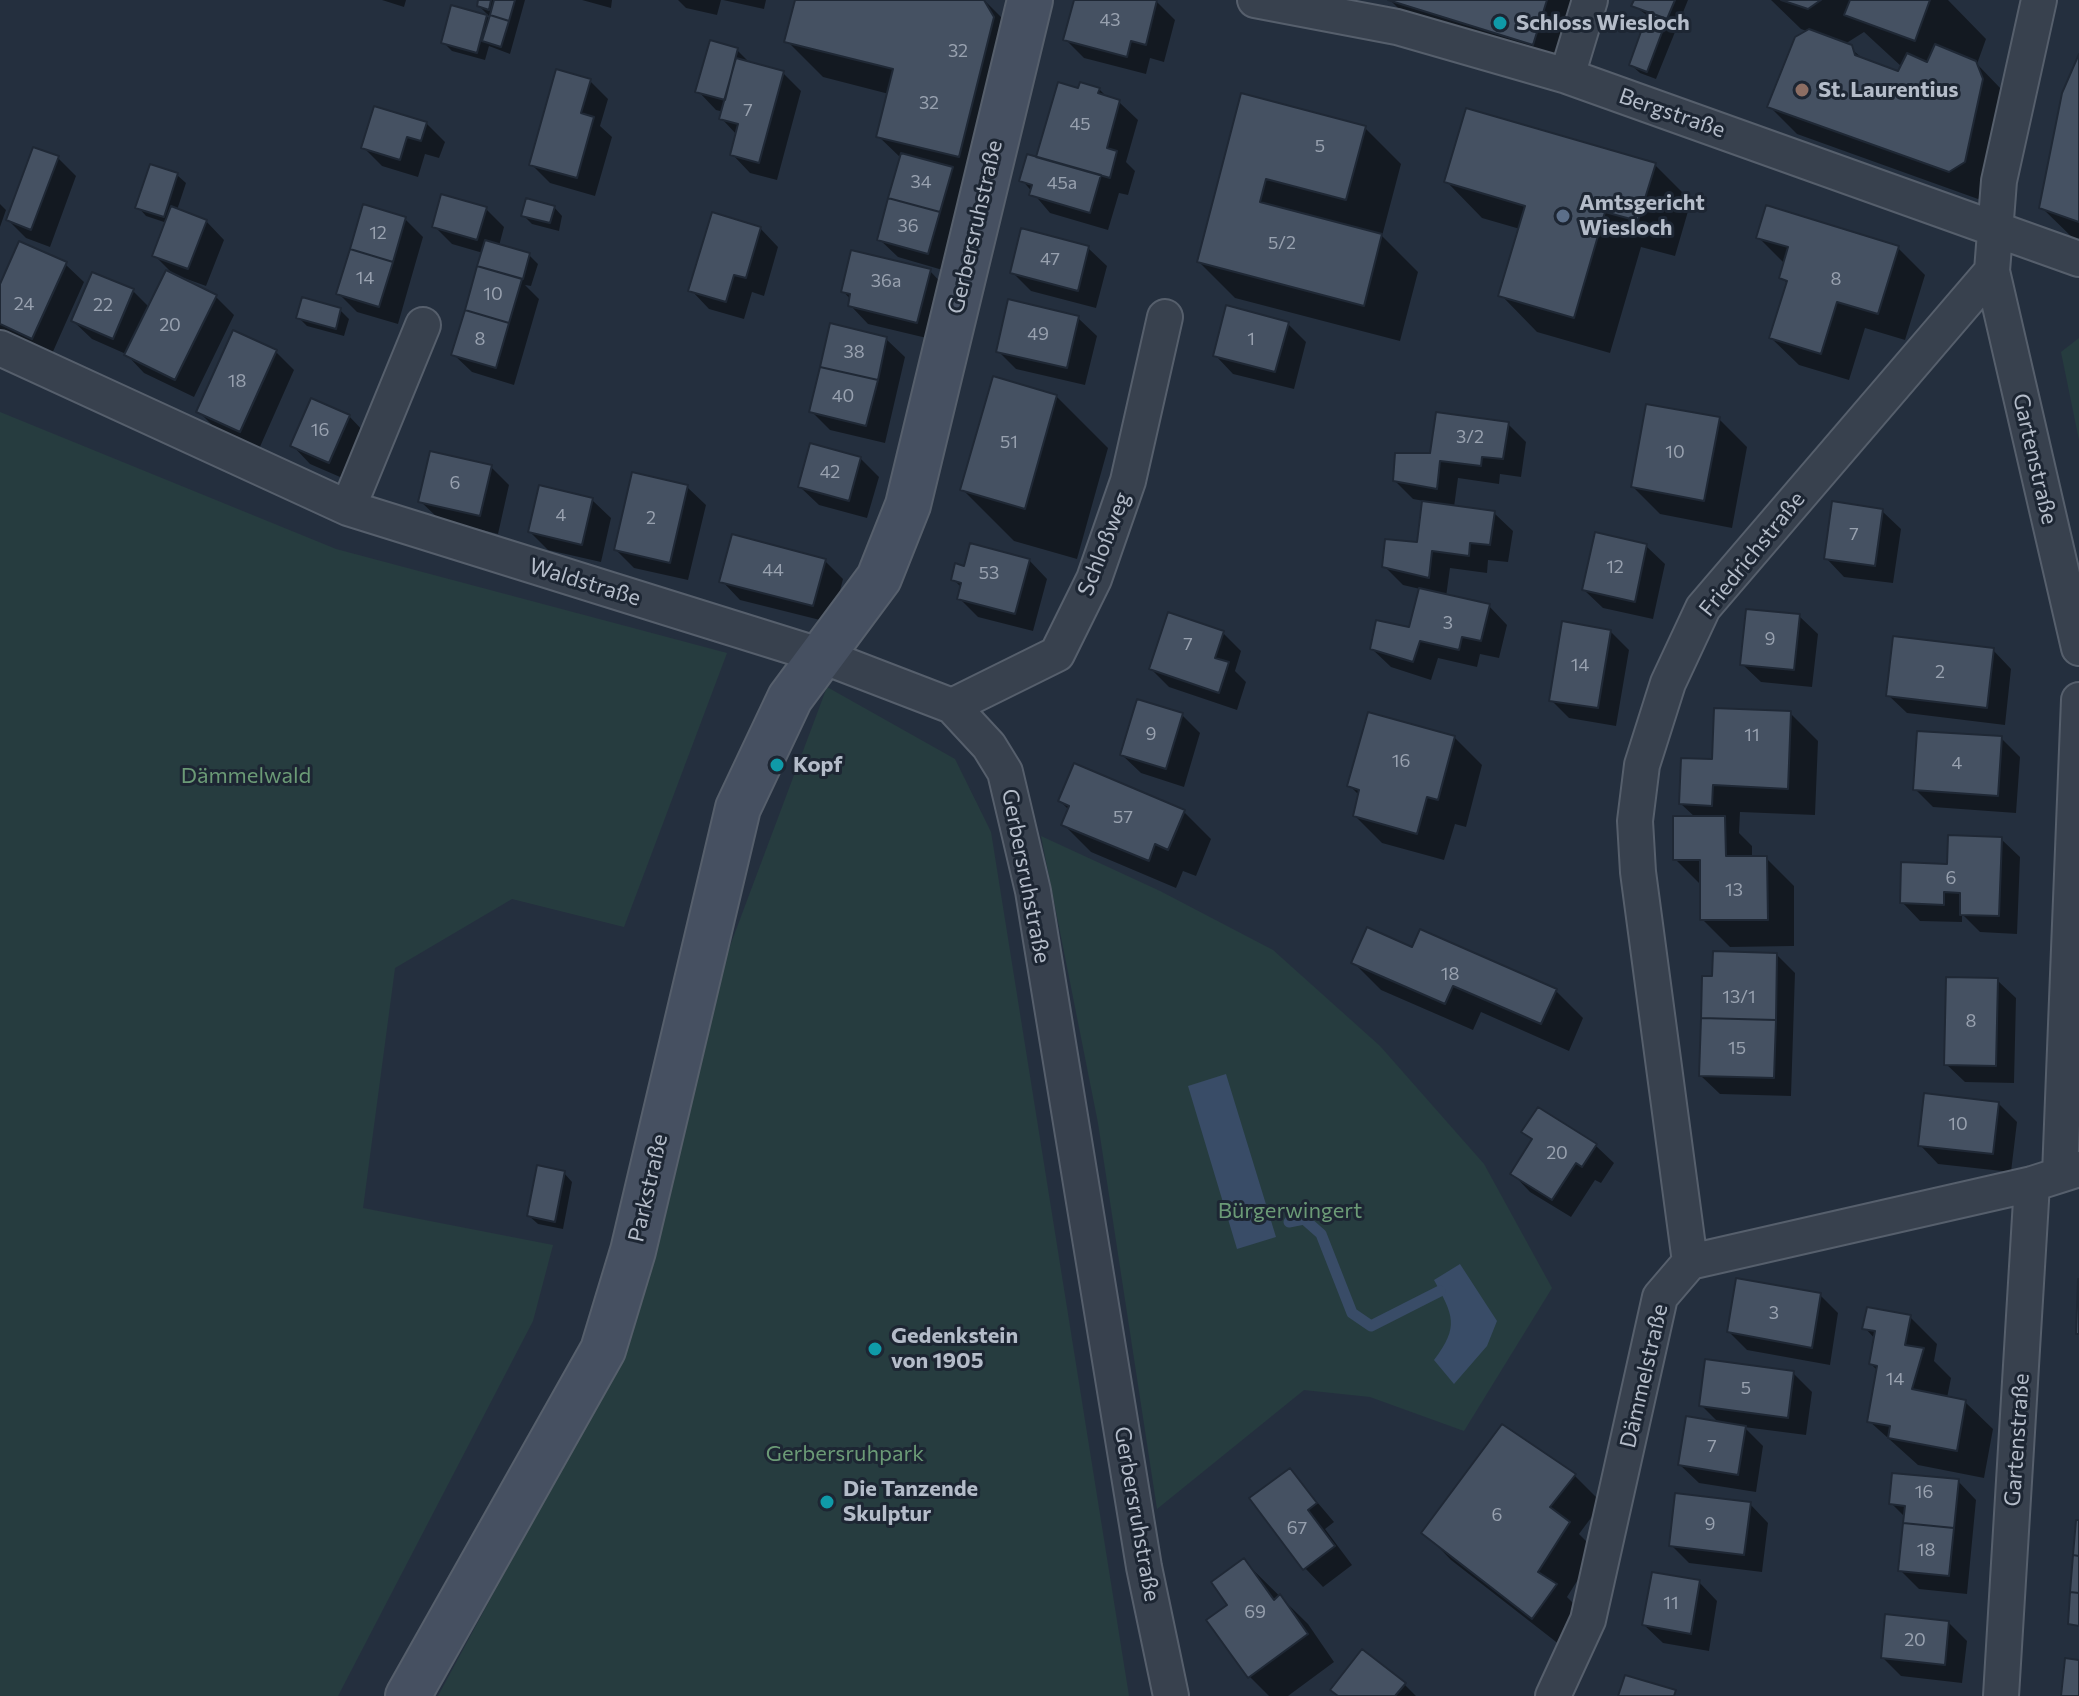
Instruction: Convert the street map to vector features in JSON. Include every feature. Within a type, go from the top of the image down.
[{"type":"street","name":"Gerbersruhstraße","points":[[1030,0],[908,505],[879,578],[822,656],[952,706],[989,746],[1005,772],[1033,891],[1144,1567],[1171,1696]]},
{"type":"street","name":"Bergstraße","points":[[1255,0],[1397,27],[1567,76],[2079,259]]},
{"type":"street","points":[[1567,76],[1590,0]]},
{"type":"street","points":[[1992,271],[1993,226],[2039,0]]},
{"type":"street","name":"Gartenstraße","points":[[1992,271],[2079,648]]},
{"type":"street","name":"Friedrichstraße","points":[[1690,1262],[1638,872],[1635,821],[1642,765],[1668,683],[1703,608],[1992,271]]},
{"type":"street","name":"Schloßweg","points":[[952,706],[1057,654],[1094,579],[1128,481],[1165,317]]},
{"type":"street","points":[[348,508],[423,325]]},
{"type":"street","name":"Waldstraße","points":[[0,348],[348,508],[822,656]]},
{"type":"street","name":"Parkstraße","points":[[408,1696],[603,1350],[633,1251],[738,808],[790,698],[822,656]]},
{"type":"street","name":"Gartenstraße","points":[[2001,1696],[2057,1176],[2079,700]]},
{"type":"street","points":[[1690,1262],[2057,1176]]},
{"type":"street","name":"Dämmelstraße","points":[[1553,1696],[1588,1620],[1660,1297],[1690,1262]]},
{"type":"green space","points":[[2079,338],[2079,440],[2061,352]]},
{"type":"green space","name":"Dämmelwald","points":[[0,412],[336,549],[727,653],[624,927],[512,899],[395,968],[363,1208],[553,1245],[533,1321],[338,1696],[0,1696]]},
{"type":"green space","name":"Gerbersruhpark","points":[[827,687],[955,759],[991,832],[1129,1696],[438,1696],[622,1355],[715,986]]},
{"type":"green space","name":"Bürgerwingert","points":[[1041,836],[1160,891],[1273,950],[1380,1046],[1484,1164],[1552,1288],[1464,1431],[1370,1397],[1304,1390],[1157,1509],[1098,1123]]},
{"type":"water","points":[[1226,1074],[1276,1237],[1237,1249],[1188,1086]]},
{"type":"water","points":[[1460,1264],[1497,1321],[1487,1346],[1454,1384],[1434,1360],[1448,1338],[1451,1320],[1446,1302],[1434,1280]]},
{"type":"building","points":[[478,0],[491,0],[489,10],[477,6]]},
{"type":"building","points":[[494,0],[515,0],[509,21],[490,15]]},
{"type":"building","points":[[795,0],[984,0],[994,17],[959,157],[876,137],[893,69],[784,42]]},
{"type":"building","points":[[1074,0],[1157,0],[1146,45],[1131,41],[1127,57],[1063,40]]},
{"type":"building","name":"Schloss Wiesloch","points":[[1388,0],[1547,0],[1533,45]]},
{"type":"building","points":[[1634,0],[1675,0],[1667,19],[1631,6]]},
{"type":"building","points":[[1781,0],[1821,0],[1808,9]]},
{"type":"building","points":[[1850,0],[1930,0],[1915,41],[1844,15]]},
{"type":"building","points":[[451,5],[487,15],[477,53],[441,43]]},
{"type":"building","points":[[1648,12],[1667,19],[1647,72],[1629,65]]},
{"type":"building","points":[[490,15],[509,21],[501,47],[482,41]]},
{"type":"building","points":[[1809,29],[1852,45],[1855,55],[1898,71],[1907,53],[1927,62],[1935,44],[1976,61],[1983,79],[1965,162],[1949,172],[1767,107],[1795,37]]},
{"type":"building","points":[[710,40],[738,48],[725,100],[695,92]]},
{"type":"building","points":[[2079,54],[2079,222],[2039,208],[2062,93]]},
{"type":"building","points":[[736,58],[784,71],[759,163],[730,155],[738,124],[719,119]]},
{"type":"building","points":[[556,69],[591,79],[581,113],[594,117],[577,178],[529,165]]},
{"type":"building","points":[[1058,82],[1078,88],[1080,82],[1100,88],[1098,93],[1120,100],[1107,148],[1117,151],[1110,178],[1036,157]]},
{"type":"building","points":[[1241,93],[1366,126],[1346,200],[1266,179],[1260,202],[1382,234],[1364,306],[1197,262]]},
{"type":"building","points":[[374,106],[427,122],[421,141],[407,137],[400,160],[361,148]]},
{"type":"building","name":"Amtsgericht Wiesloch","points":[[1466,108],[1656,163],[1638,221],[1605,212],[1574,318],[1498,296],[1525,206],[1444,182]]},
{"type":"building","points":[[33,147],[59,156],[31,230],[6,220]]},
{"type":"building","points":[[901,153],[953,167],[940,212],[888,198]]},
{"type":"building","points":[[1027,154],[1101,175],[1090,213],[1029,195],[1032,185],[1019,181]]},
{"type":"building","points":[[150,164],[178,173],[164,217],[135,208]]},
{"type":"building","points":[[441,194],[487,207],[477,240],[432,227]]},
{"type":"building","points":[[526,198],[555,206],[550,223],[521,216]]},
{"type":"building","points":[[888,198],[940,212],[928,254],[877,240]]},
{"type":"building","points":[[363,204],[406,217],[393,262],[350,249]]},
{"type":"building","points":[[1766,205],[1899,246],[1878,314],[1837,302],[1821,354],[1769,338],[1787,281],[1779,278],[1788,247],[1756,238]]},
{"type":"building","points":[[171,206],[207,220],[188,269],[152,256]]},
{"type":"building","points":[[712,212],[761,227],[746,278],[734,275],[726,302],[688,291]]},
{"type":"building","points":[[1021,228],[1089,246],[1078,291],[1010,273]]},
{"type":"building","points":[[485,240],[530,253],[523,279],[477,266]]},
{"type":"building","points":[[19,241],[67,262],[32,339],[0,324],[0,284]]},
{"type":"building","points":[[350,249],[393,262],[379,307],[336,294]]},
{"type":"building","points":[[851,250],[931,269],[917,323],[848,306],[850,294],[841,292]]},
{"type":"building","points":[[477,266],[522,279],[509,323],[465,310]]},
{"type":"building","points":[[166,270],[217,295],[175,380],[124,355]]},
{"type":"building","points":[[92,272],[134,289],[113,339],[71,321]]},
{"type":"building","points":[[302,297],[341,308],[336,329],[296,318]]},
{"type":"building","points":[[1008,299],[1079,316],[1067,368],[996,352]]},
{"type":"building","points":[[1226,305],[1289,322],[1275,372],[1213,356]]},
{"type":"building","points":[[465,310],[509,323],[496,368],[451,355]]},
{"type":"building","points":[[830,323],[887,337],[878,380],[820,367]]},
{"type":"building","points":[[233,330],[277,350],[240,432],[196,412]]},
{"type":"building","points":[[820,367],[878,380],[866,426],[809,412]]},
{"type":"building","points":[[993,376],[1057,395],[1025,509],[960,490]]},
{"type":"building","points":[[311,398],[350,415],[329,463],[290,446]]},
{"type":"building","points":[[1646,404],[1720,417],[1704,501],[1631,487]]},
{"type":"building","points":[[1436,412],[1509,422],[1503,459],[1482,457],[1481,466],[1440,461],[1437,489],[1393,481],[1395,453],[1430,453]]},
{"type":"building","points":[[810,443],[861,457],[849,501],[798,487]]},
{"type":"building","points":[[430,451],[492,465],[480,516],[418,502]]},
{"type":"building","points":[[632,472],[688,485],[670,563],[614,550]]},
{"type":"building","points":[[539,485],[593,498],[582,545],[528,532]]},
{"type":"building","points":[[1422,501],[1495,511],[1490,545],[1470,543],[1469,556],[1432,551],[1429,578],[1382,567],[1385,539],[1417,542]]},
{"type":"building","points":[[1832,501],[1883,509],[1875,566],[1824,559]]},
{"type":"building","points":[[1595,532],[1647,544],[1635,602],[1582,590]]},
{"type":"building","points":[[732,534],[826,559],[813,606],[719,582]]},
{"type":"building","points":[[970,543],[1030,559],[1015,614],[957,599],[961,583],[951,580],[955,563],[964,566]]},
{"type":"building","points":[[1419,588],[1490,604],[1481,641],[1462,637],[1459,650],[1420,641],[1413,662],[1370,649],[1376,620],[1409,627]]},
{"type":"building","points":[[1746,609],[1800,614],[1794,670],[1740,665]]},
{"type":"building","points":[[1168,612],[1224,631],[1215,658],[1229,662],[1219,693],[1149,669]]},
{"type":"building","points":[[1562,621],[1611,630],[1598,708],[1549,701]]},
{"type":"building","points":[[1893,636],[1994,648],[1987,708],[1886,696]]},
{"type":"building","points":[[1137,699],[1183,713],[1166,769],[1120,755]]},
{"type":"building","points":[[1714,708],[1791,711],[1788,789],[1713,785],[1712,806],[1679,804],[1681,758],[1712,759]]},
{"type":"building","points":[[1368,712],[1455,736],[1438,800],[1427,797],[1417,834],[1353,816],[1359,790],[1347,786]]},
{"type":"building","points":[[1917,731],[2002,736],[1998,796],[1913,790]]},
{"type":"building","points":[[1074,763],[1185,810],[1168,850],[1155,844],[1149,861],[1061,825],[1069,806],[1058,801]]},
{"type":"building","points":[[1673,816],[1725,816],[1726,856],[1767,856],[1768,920],[1700,920],[1700,860],[1673,860]]},
{"type":"building","points":[[1948,835],[2002,837],[1999,916],[1960,915],[1960,893],[1944,892],[1944,905],[1900,903],[1901,862],[1947,864]]},
{"type":"building","points":[[1367,927],[1412,947],[1420,929],[1557,989],[1541,1024],[1453,986],[1445,1004],[1351,963]]},
{"type":"building","points":[[1713,951],[1777,953],[1776,1020],[1701,1018],[1702,976],[1712,976]]},
{"type":"building","points":[[1946,977],[1998,978],[1996,1066],[1944,1065]]},
{"type":"building","points":[[1701,1018],[1776,1020],[1774,1078],[1699,1076]]},
{"type":"building","points":[[1924,1093],[1999,1102],[1993,1154],[1918,1146]]},
{"type":"building","points":[[1538,1107],[1597,1144],[1582,1167],[1576,1163],[1552,1200],[1510,1174],[1532,1139],[1521,1132]]},
{"type":"building","points":[[537,1165],[565,1171],[555,1222],[527,1216]]},
{"type":"building","points":[[1736,1278],[1821,1293],[1812,1348],[1727,1332]]},
{"type":"building","points":[[2078,1279],[2079,1334],[2076,1334]]},
{"type":"building","points":[[1867,1307],[1911,1315],[1905,1345],[1924,1348],[1912,1389],[1966,1400],[1957,1451],[1888,1438],[1890,1426],[1867,1422],[1877,1366],[1869,1364],[1875,1331],[1862,1329]]},
{"type":"building","points":[[1705,1359],[1794,1371],[1788,1418],[1699,1406]]},
{"type":"building","points":[[1686,1416],[1746,1426],[1738,1475],[1678,1465]]},
{"type":"building","points":[[1502,1424],[1576,1474],[1550,1507],[1570,1522],[1538,1572],[1557,1584],[1532,1619],[1421,1533]]},
{"type":"building","points":[[1290,1468],[1317,1503],[1308,1510],[1335,1546],[1303,1570],[1249,1498]]},
{"type":"building","points":[[1892,1473],[1959,1479],[1954,1528],[1903,1523],[1905,1506],[1889,1504]]},
{"type":"building","points":[[1675,1493],[1751,1502],[1744,1555],[1669,1546]]},
{"type":"building","points":[[2076,1520],[2079,1520],[2079,1556],[2073,1555]]},
{"type":"building","points":[[1903,1523],[1954,1528],[1949,1576],[1898,1571]]},
{"type":"building","points":[[2073,1555],[2079,1556],[2079,1593],[2070,1592]]},
{"type":"building","points":[[1244,1558],[1274,1600],[1280,1594],[1308,1634],[1248,1678],[1206,1620],[1227,1605],[1211,1582]]},
{"type":"building","points":[[1652,1572],[1700,1580],[1691,1634],[1642,1625]]},
{"type":"building","points":[[2070,1592],[2079,1593],[2079,1626],[2068,1624]]},
{"type":"building","points":[[1885,1614],[1949,1621],[1945,1665],[1881,1658]]},
{"type":"building","points":[[1362,1649],[1406,1683],[1395,1696],[1338,1696],[1330,1690]]},
{"type":"building","points":[[2065,1658],[2079,1660],[2079,1696],[2061,1696]]},
{"type":"building","points":[[1625,1675],[1676,1690],[1674,1696],[1618,1696]]},
{"type":"waterway","points":[[1289,1222],[1304,1219],[1321,1234],[1352,1313],[1371,1326],[1440,1291]]},
{"type":"place","name":"Schloss Wiesloch","points":[[1500,23]]},
{"type":"place","name":"St. Laurentius","points":[[1802,90]]},
{"type":"place","name":"Amtsgericht Wiesloch","points":[[1563,216]]},
{"type":"place","name":"Kopf","points":[[777,765]]},
{"type":"place","name":"Gedenkstein von 1905","points":[[875,1349]]},
{"type":"place","name":"Die Tanzende Skulptur","points":[[827,1502]]}]
